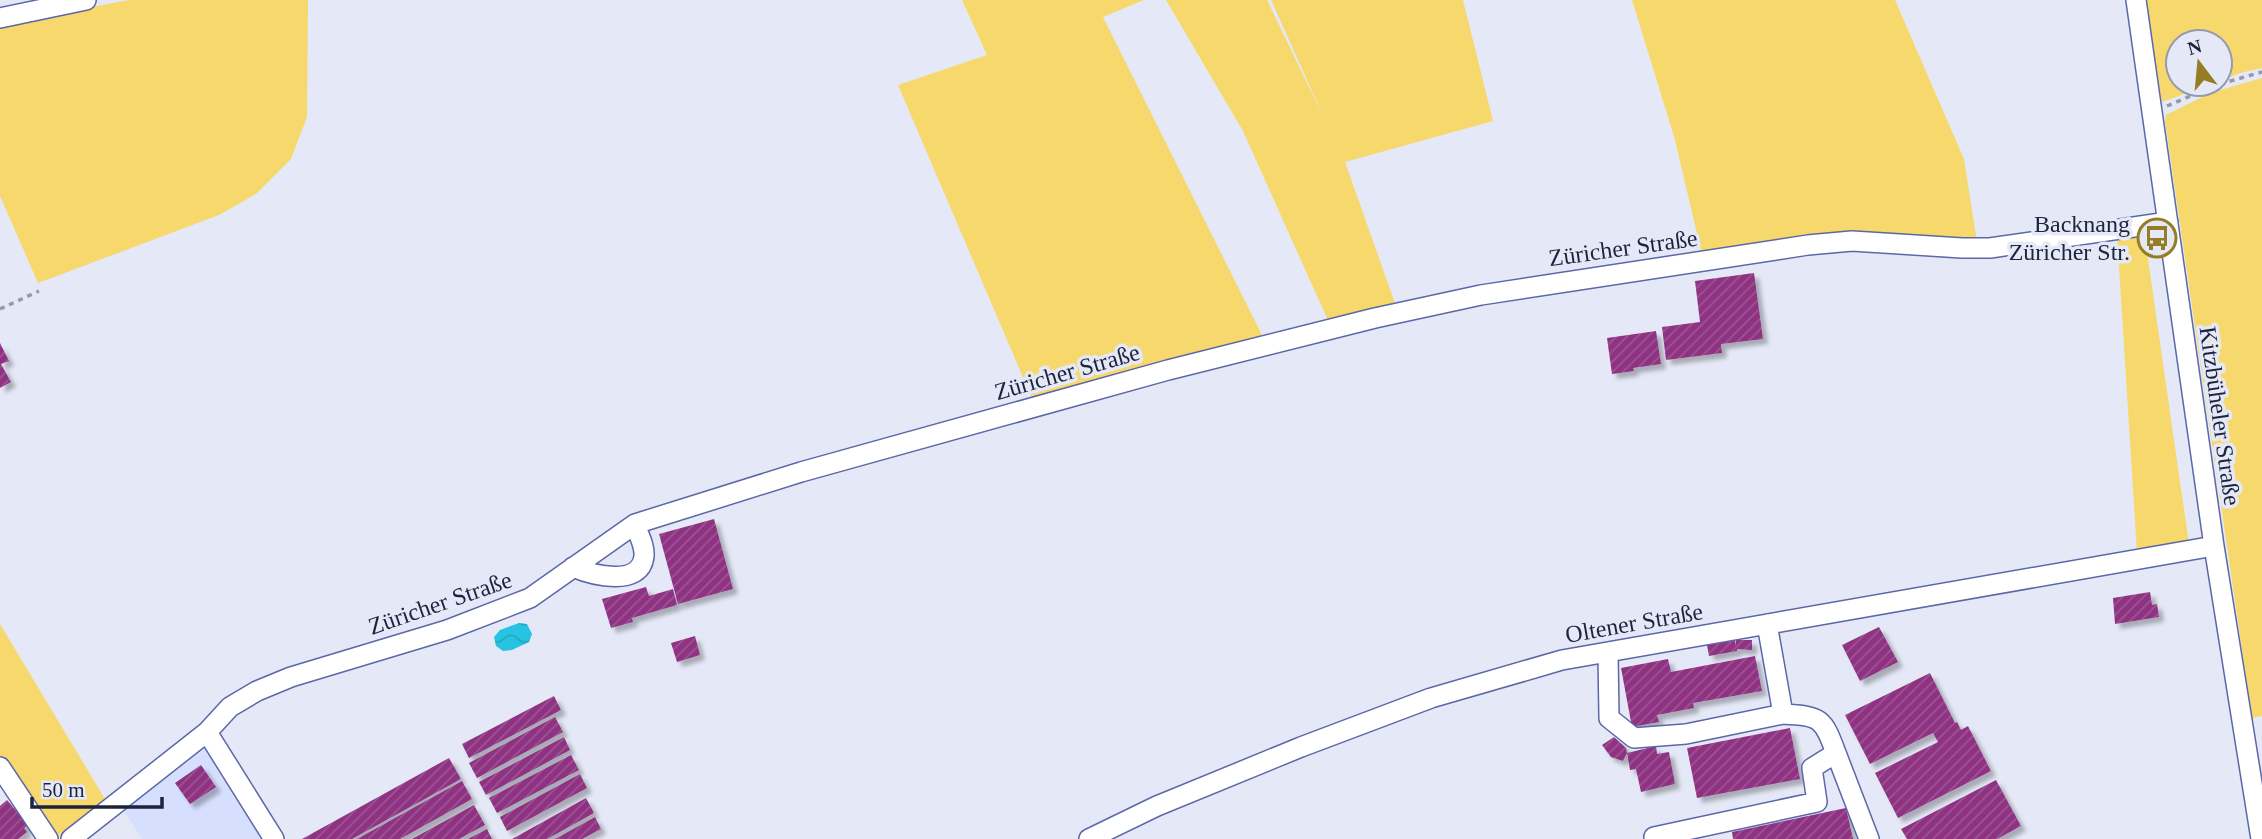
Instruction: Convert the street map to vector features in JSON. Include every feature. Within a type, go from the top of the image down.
[{"type":"street","points":[[0,18],[86,0]]},
{"type":"street","name":"Kitzbüheler Straße","points":[[2136,0],[2214,546],[2261,839]]},
{"type":"street","name":"Züricher Straße","points":[[71,839],[207,732],[230,707],[257,691],[291,677],[447,630],[530,598],[635,524],[801,472],[1155,373],[1481,295],[1808,245],[1852,241],[1990,248],[2168,222]]},
{"type":"street","points":[[573,567],[606,577],[636,570],[642,563],[644,554],[635,524]]},
{"type":"street","name":"Oltener Straße","points":[[1088,839],[1169,801],[1301,747],[1431,698],[1562,660],[2214,546]]},
{"type":"street","points":[[1767,624],[1783,714]]},
{"type":"street","points":[[1608,653],[1609,718],[1634,738],[1686,734],[1783,714],[1812,716],[1827,727],[1869,839]]},
{"type":"street","points":[[207,732],[274,839]]},
{"type":"street","points":[[1654,837],[1817,802],[1812,768],[1836,753]]},
{"type":"street","points":[[0,768],[48,839]]},
{"type":"path","points":[[2234,80],[2262,72]]},
{"type":"path","points":[[2151,109],[2186,98]]},
{"type":"path","points":[[0,309],[39,290]]},
{"type":"shaded area","points":[[129,0],[308,0],[307,117],[291,159],[256,194],[219,215],[38,283],[0,196],[0,24]]},
{"type":"shaded area","points":[[962,0],[1144,0],[1103,17],[1265,341],[1034,403],[898,85],[987,55]]},
{"type":"shaded area","points":[[1166,0],[1267,0],[1325,120],[1271,0],[1463,0],[1493,121],[1345,162],[1397,309],[1330,325],[1243,131]]},
{"type":"shaded area","points":[[1632,0],[1895,0],[1964,159],[1977,242],[1702,255],[1675,140]]},
{"type":"shaded area","points":[[2145,0],[2262,0],[2262,68],[2234,75],[2234,28],[2164,28],[2164,98],[2173,98],[2162,102]]},
{"type":"shaded area","points":[[2262,78],[2262,716],[2252,718],[2165,121],[2166,115],[2200,98],[2234,98],[2234,86]]},
{"type":"shaded area","points":[[2144,231],[2189,544],[2137,553],[2117,235]]},
{"type":"shaded area","points":[[0,624],[105,799],[54,839],[0,757]]},
{"type":"shaded area","points":[[206,748],[268,839],[142,839],[122,808]]},
{"type":"water","points":[[519,623],[527,624],[532,634],[529,642],[512,650],[503,651],[496,646],[494,637],[500,630]]},
{"type":"building","points":[[1754,273],[1763,339],[1721,344],[1722,353],[1666,360],[1662,327],[1700,322],[1695,281]]},
{"type":"building","points":[[1656,331],[1661,364],[1612,374],[1607,338]]},
{"type":"building","points":[[0,343],[9,361],[1,364],[11,382],[0,388]]},
{"type":"building","points":[[714,519],[733,589],[678,604],[659,534]]},
{"type":"building","points":[[646,587],[649,596],[673,589],[677,605],[632,618],[633,622],[611,628],[602,599]]},
{"type":"building","points":[[2150,592],[2152,605],[2157,604],[2159,617],[2115,624],[2113,598]]},
{"type":"building","points":[[1879,627],[1898,662],[1860,681],[1842,645]]},
{"type":"building","points":[[695,636],[700,655],[677,662],[671,643]]},
{"type":"building","points":[[1735,640],[1736,646],[1736,640],[1752,640],[1752,650],[1737,649],[1709,656],[1707,645]]},
{"type":"building","points":[[1755,656],[1762,691],[1693,703],[1694,708],[1657,715],[1659,722],[1632,727],[1621,668],[1668,659],[1671,672]]},
{"type":"building","points":[[1930,673],[1955,723],[1957,722],[1961,730],[1968,726],[1991,771],[1898,818],[1875,773],[1938,742],[1933,733],[1870,764],[1845,715]]},
{"type":"building","points":[[554,696],[561,710],[469,758],[462,744]]},
{"type":"building","points":[[555,717],[563,732],[477,778],[469,763]]},
{"type":"building","points":[[1790,728],[1800,779],[1697,798],[1687,748]]},
{"type":"building","points":[[564,737],[570,750],[486,795],[479,782]]},
{"type":"building","points":[[1614,737],[1626,748],[1623,761],[1611,757],[1602,745]]},
{"type":"building","points":[[1656,746],[1657,754],[1669,752],[1675,784],[1641,792],[1636,769],[1630,770],[1627,753]]},
{"type":"building","points":[[571,755],[579,770],[497,813],[489,798]]},
{"type":"building","points":[[449,758],[461,779],[352,839],[302,839]]},
{"type":"building","points":[[201,765],[216,787],[190,804],[175,783]]},
{"type":"building","points":[[580,774],[587,788],[507,831],[500,817]]},
{"type":"building","points":[[1996,780],[2021,826],[1997,839],[1907,839],[1901,829]]},
{"type":"building","points":[[462,781],[472,799],[400,839],[357,839]]},
{"type":"building","points":[[586,798],[594,813],[547,839],[512,839]]},
{"type":"building","points":[[7,800],[28,825],[24,828],[27,832],[18,839],[0,839],[0,806]]},
{"type":"building","points":[[474,805],[485,825],[459,839],[412,839]]},
{"type":"building","points":[[1846,808],[1853,839],[1733,839],[1732,832]]},
{"type":"building","points":[[595,817],[601,829],[582,839],[555,839]]},
{"type":"building","points":[[487,829],[492,839],[468,839]]},
{"type":"place","name":"Backnang Züricher Str.","points":[[2157,238]]}]
